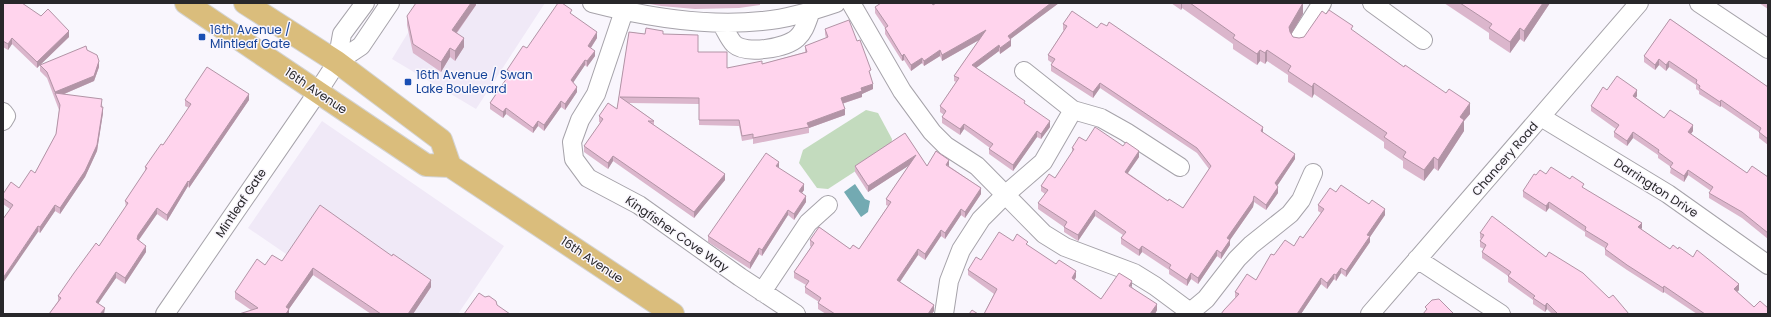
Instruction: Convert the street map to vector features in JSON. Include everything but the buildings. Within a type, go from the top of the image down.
[{"type":"main road","name":"16th Avenue","points":[[186,3],[317,93],[426,164],[450,166],[673,314]]},
{"type":"main road","points":[[245,3],[337,62],[441,140],[450,166]]},
{"type":"street","points":[[337,62],[342,34],[365,3]]},
{"type":"street","points":[[337,62],[361,46],[390,3]]},
{"type":"street","points":[[592,3],[624,11],[680,20],[721,23],[760,22],[811,11],[836,3]]},
{"type":"street","points":[[851,3],[902,91],[932,132],[946,146],[977,166],[1044,234],[1065,246],[1134,273],[1155,286],[1189,313],[1206,299],[1237,259],[1251,245],[1290,214],[1301,200],[1313,173]]},
{"type":"street","points":[[1299,39],[1322,3]]},
{"type":"street","points":[[1372,3],[1423,40]]},
{"type":"street","name":"Chancery Road","points":[[1370,314],[1639,3]]},
{"type":"street","points":[[1699,3],[1768,49]]},
{"type":"street","name":"Kingfisher Cove Way","points":[[624,11],[596,94],[580,120],[572,142],[574,159],[588,178],[639,205],[762,292],[796,314]]},
{"type":"street","points":[[721,23],[734,45],[745,49],[784,46],[796,39],[804,30],[811,11]]},
{"type":"street","name":"Mintleaf Gate","points":[[165,314],[337,62]]},
{"type":"street","points":[[1024,71],[1073,110],[1101,118],[1126,132],[1180,167]]},
{"type":"street","points":[[944,314],[949,281],[961,250],[981,219],[1006,194],[1044,162],[1073,110]]},
{"type":"street","points":[[3,112],[6,116],[3,121]]},
{"type":"street","name":"Darrington Drive","points":[[1541,117],[1668,194],[1768,265]]},
{"type":"street","points":[[762,292],[808,223],[828,205]]},
{"type":"street","points":[[1417,259],[1501,314]]},
{"type":"shaded area","points":[[426,3],[545,3],[476,109],[392,59]]},
{"type":"shaded area","points":[[322,121],[504,246],[458,314],[374,314],[248,228]]},
{"type":"green space","points":[[866,110],[878,113],[892,139],[891,148],[828,189],[817,188],[799,163],[803,150]]},
{"type":"water","points":[[855,184],[865,199],[870,201],[868,212],[861,217],[844,192]]},
{"type":"place","name":"16th Avenue / Mintleaf Gate","points":[[202,37]]},
{"type":"place","name":"16th Avenue / Swan Lake Boulevard","points":[[408,82]]}]
